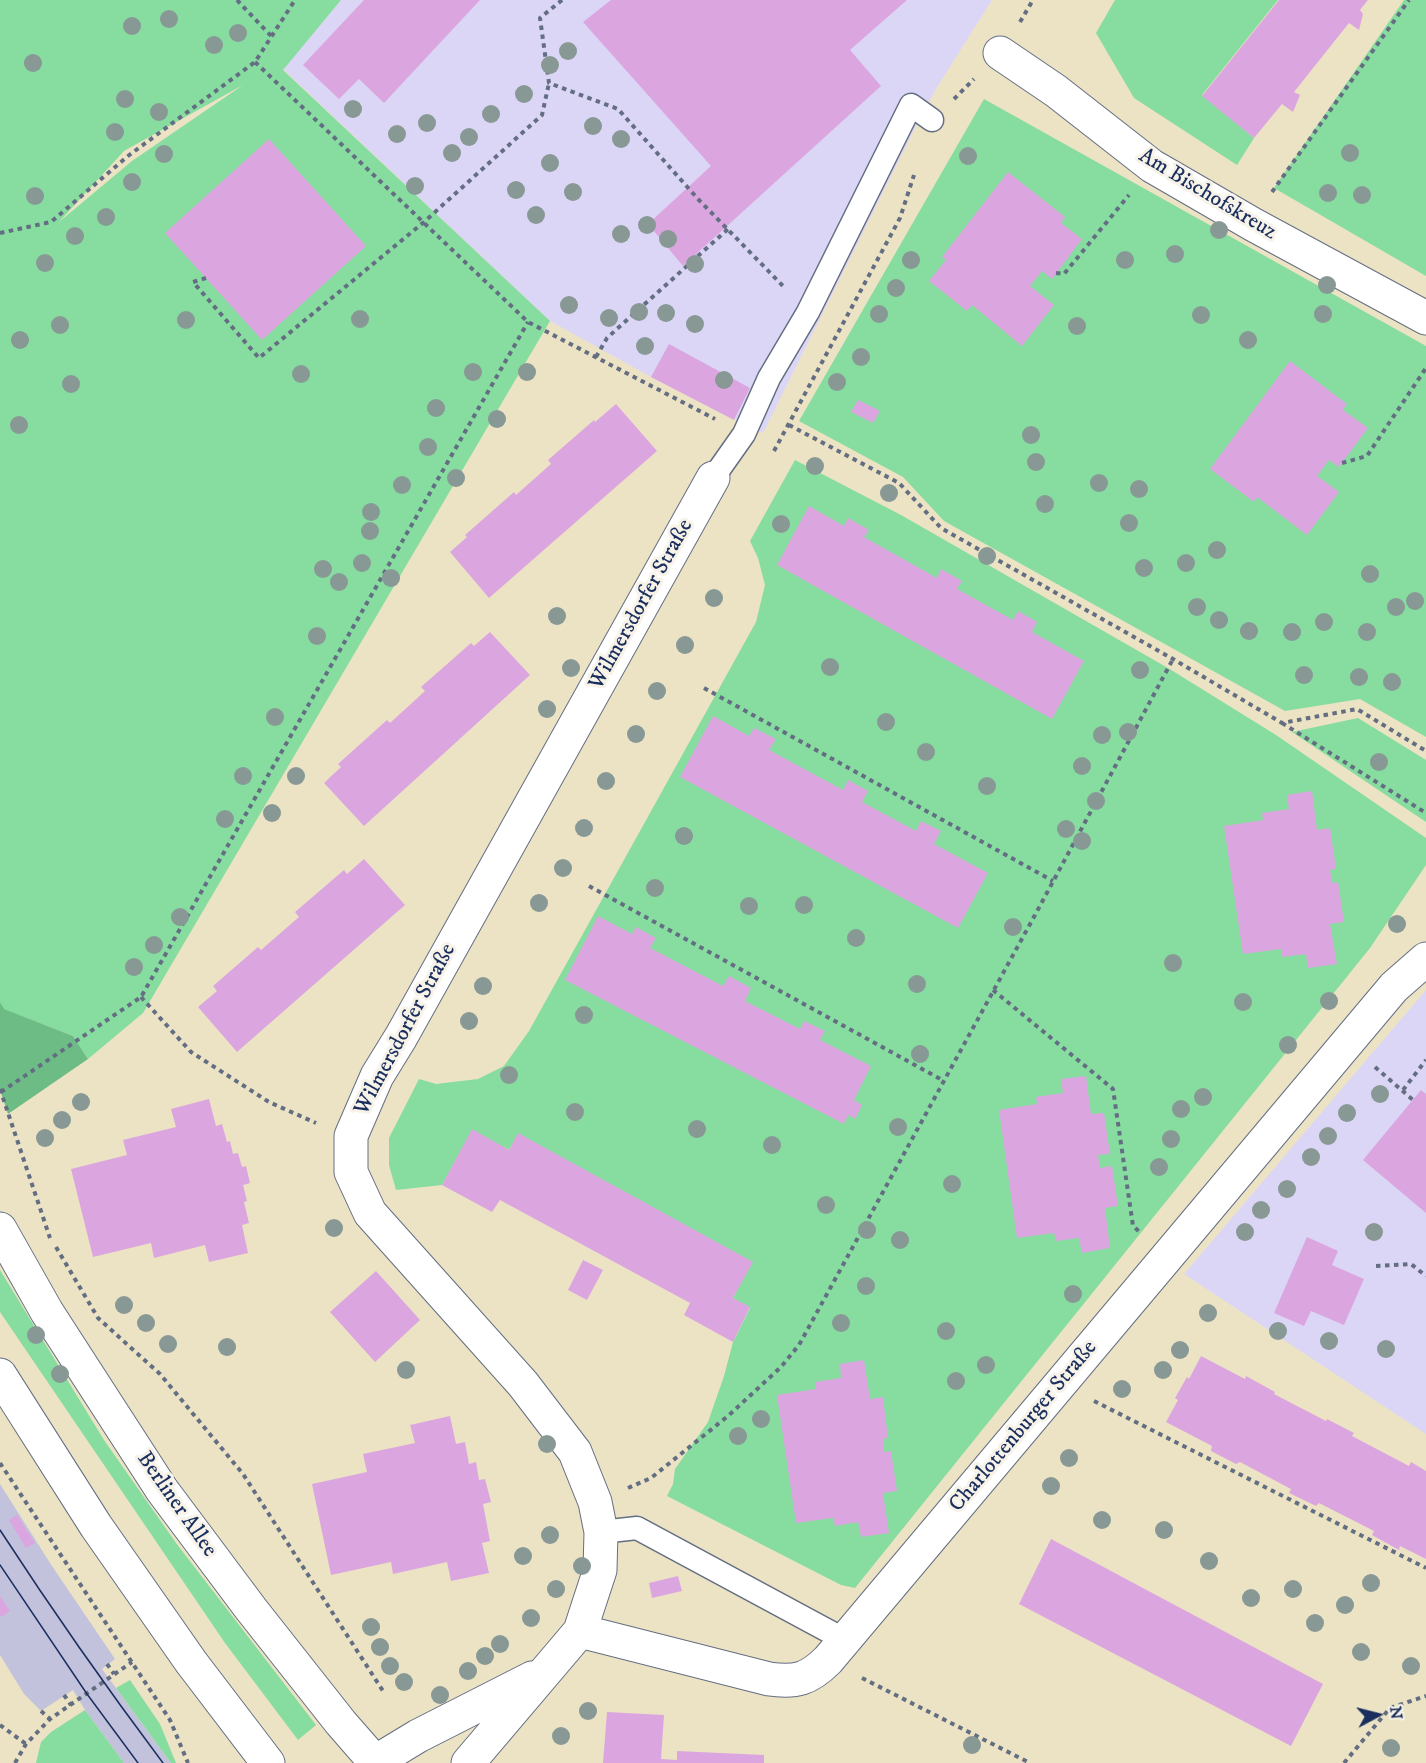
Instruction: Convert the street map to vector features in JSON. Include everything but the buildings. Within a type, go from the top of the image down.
[{"type":"street","name":"Am Bischofskreuz","points":[[1000,52],[1056,91],[1152,166],[1254,225],[1426,318]]},
{"type":"street","name":"Wilmersdorfer Straße","points":[[580,1631],[600,1570],[598,1517],[575,1452],[523,1384],[370,1213],[351,1172],[351,1136],[377,1076],[713,478]]},
{"type":"street","name":"Charlottenburger Straße","points":[[580,1631],[785,1682],[799,1680],[816,1672],[837,1650],[1394,987],[1426,959]]},
{"type":"street","name":"Berliner Allee","points":[[0,1229],[47,1312],[162,1490],[251,1609],[341,1723],[375,1762]]},
{"type":"street","points":[[0,1375],[102,1536],[191,1662],[268,1763]]},
{"type":"street","points":[[468,1763],[580,1631]]},
{"type":"street","points":[[375,1762],[418,1736],[547,1671]]},
{"type":"lane","points":[[713,478],[744,434],[769,378],[808,312],[911,105],[932,120]]},
{"type":"lane","points":[[598,1517],[637,1528],[837,1650]]},
{"type":"path","points":[[237,0],[271,36]]},
{"type":"path","points":[[0,233],[51,222],[128,156],[255,62],[295,0]]},
{"type":"path","points":[[206,278],[193,282],[259,358],[424,222],[542,115],[549,83],[540,18],[562,0]]},
{"type":"path","points":[[1254,225],[1274,188],[1409,0]]},
{"type":"path","points":[[255,62],[528,322],[744,434]]},
{"type":"path","points":[[549,83],[618,109],[698,199],[808,312]]},
{"type":"path","points":[[1056,273],[1064,274],[1152,166]]},
{"type":"path","points":[[596,357],[607,338],[728,229]]},
{"type":"path","points":[[383,1691],[243,1474],[160,1374],[98,1318],[50,1237],[1,1090],[141,996],[528,322]]},
{"type":"path","points":[[1342,463],[1367,456],[1426,368]]},
{"type":"path","points":[[789,424],[899,483],[941,528],[1282,723],[1426,813]]},
{"type":"path","points":[[598,1517],[728,1416],[781,1367],[799,1345],[1173,659]]},
{"type":"path","points":[[704,688],[1053,882]]},
{"type":"path","points":[[1282,723],[1357,709],[1426,751]]},
{"type":"path","points":[[589,886],[944,1081]]},
{"type":"path","points":[[993,990],[1113,1089],[1133,1226],[1169,1256]]},
{"type":"path","points":[[141,996],[191,1052],[269,1102],[351,1136]]},
{"type":"path","points":[[1403,1090],[1426,1060]]},
{"type":"path","points":[[1378,1069],[1413,1100]]},
{"type":"path","points":[[1376,1266],[1410,1264],[1426,1276]]},
{"type":"path","points":[[1060,1384],[1426,1568]]},
{"type":"path","points":[[0,1463],[170,1720],[188,1763]]},
{"type":"path","points":[[837,1650],[1030,1763]]},
{"type":"path","points":[[15,1763],[26,1744],[50,1719],[132,1662]]},
{"type":"path","points":[[107,1664],[114,1674]]},
{"type":"path","points":[[64,1695],[71,1705]]},
{"type":"path","points":[[1344,1763],[1390,1708],[1426,1696]]},
{"type":"path","points":[[41,1711],[50,1719]]},
{"type":"path","points":[[0,1725],[26,1744]]},
{"type":"shaded area","points":[[341,0],[992,0],[918,122],[763,433],[651,377],[550,321],[283,69]]},
{"type":"shaded area","points":[[1426,990],[1426,1434],[1184,1274]]},
{"type":"shaded area","points":[[0,1484],[115,1659],[102,1669],[171,1763],[124,1763],[73,1690],[41,1711],[24,1694],[0,1655]]},
{"type":"green space","points":[[0,0],[341,0],[283,70],[550,321],[143,1013],[88,1059],[73,1036],[3,1009],[0,1002]],"holes":[[[243,85],[132,161],[59,222],[124,151]]]},
{"type":"green space","points":[[1115,0],[1278,0],[1202,95],[1254,138],[1237,165],[1134,98],[1096,33]]},
{"type":"green space","points":[[1404,0],[1426,0],[1426,276],[1274,188]]},
{"type":"green space","points":[[984,99],[1426,346],[1426,737],[1360,699],[1285,711],[944,521],[903,477],[799,421]]},
{"type":"green space","points":[[795,460],[901,515],[1168,668],[1276,735],[1426,838],[1426,865],[1370,948],[855,1588],[841,1585],[667,1496],[673,1484],[675,1469],[708,1422],[733,1342],[750,1308],[733,1298],[752,1262],[518,1134],[509,1150],[472,1130],[442,1185],[396,1190],[389,1165],[389,1138],[419,1079],[436,1084],[478,1079],[504,1066],[529,1031],[756,622],[765,585],[758,558],[750,541]]},
{"type":"green space","points":[[1358,718],[1426,760],[1426,822],[1292,732]]},
{"type":"green space","points":[[0,1002],[4,1009],[73,1036],[88,1059],[8,1114],[0,1090]]},
{"type":"green space","points":[[0,1270],[104,1440],[176,1543],[316,1725],[298,1740],[225,1643],[0,1312]]},
{"type":"green space","points":[[130,1680],[160,1724],[176,1763],[171,1763],[116,1688]]},
{"type":"green space","points":[[85,1710],[124,1763],[36,1763],[41,1742],[51,1732]]},
{"type":"tram line","points":[[0,1530],[80,1648],[163,1763]]},
{"type":"tram line","points":[[0,1565],[87,1694],[138,1763]]}]
